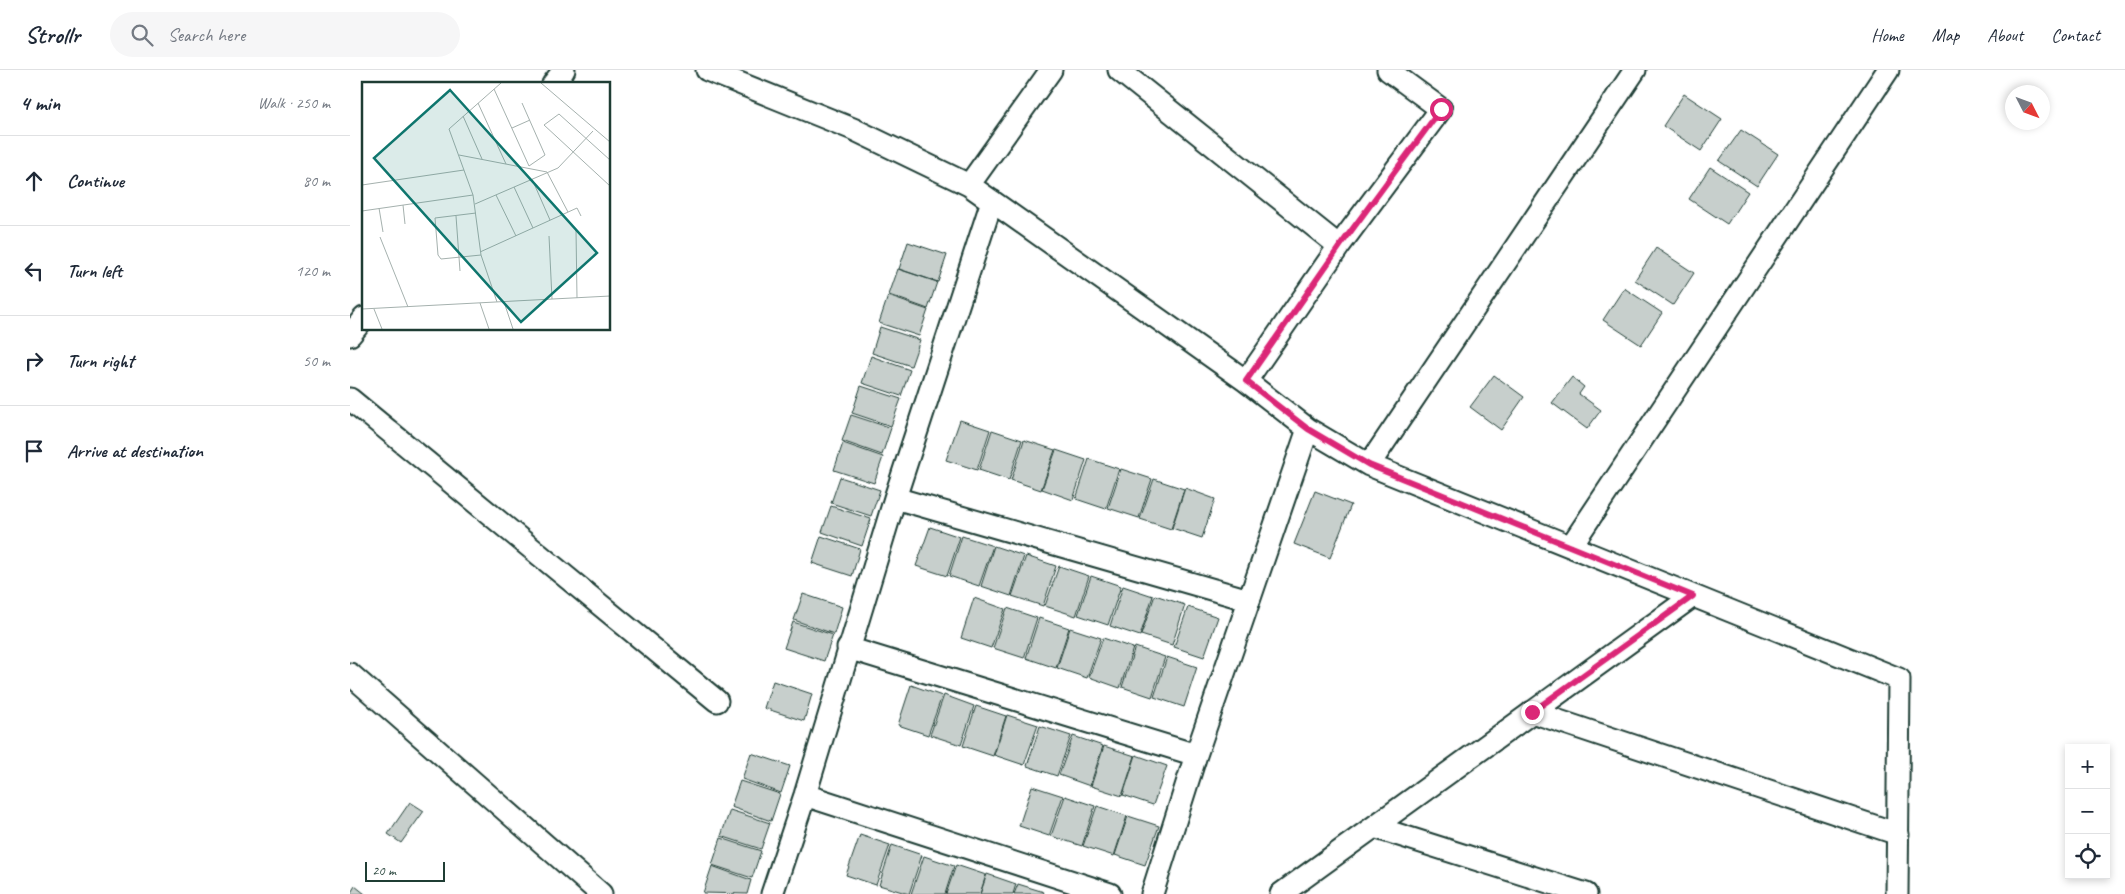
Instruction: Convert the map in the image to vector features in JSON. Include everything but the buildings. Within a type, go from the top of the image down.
[{"type":"street","points":[[707,70],[853,129],[969,185],[1246,381],[1308,429],[1369,465],[1899,679],[1897,894]]},
{"type":"street","points":[[969,185],[1050,70]]},
{"type":"street","points":[[1119,70],[1340,246]]},
{"type":"street","points":[[1246,381],[1340,246],[1441,109],[1388,70]]},
{"type":"street","points":[[1369,465],[1635,70]]},
{"type":"street","points":[[1571,546],[1888,70]]},
{"type":"street","points":[[772,894],[805,795],[895,498],[992,202]]},
{"type":"street","points":[[350,335],[362,320]]},
{"type":"street","points":[[350,399],[717,701]]},
{"type":"street","points":[[1152,894],[1196,755],[1308,429]]},
{"type":"street","points":[[895,498],[1249,600]]},
{"type":"street","points":[[1281,894],[1693,596]]},
{"type":"street","points":[[848,648],[1196,755]]},
{"type":"street","points":[[350,674],[600,894]]},
{"type":"street","points":[[1532,712],[1898,834]]},
{"type":"street","points":[[805,795],[1110,894]]},
{"type":"street","points":[[1374,827],[1586,894]]},
{"type":"route","points":[[1441,109],[1340,246],[1246,381],[1308,429],[1369,465],[1693,596],[1532,712]]}]
